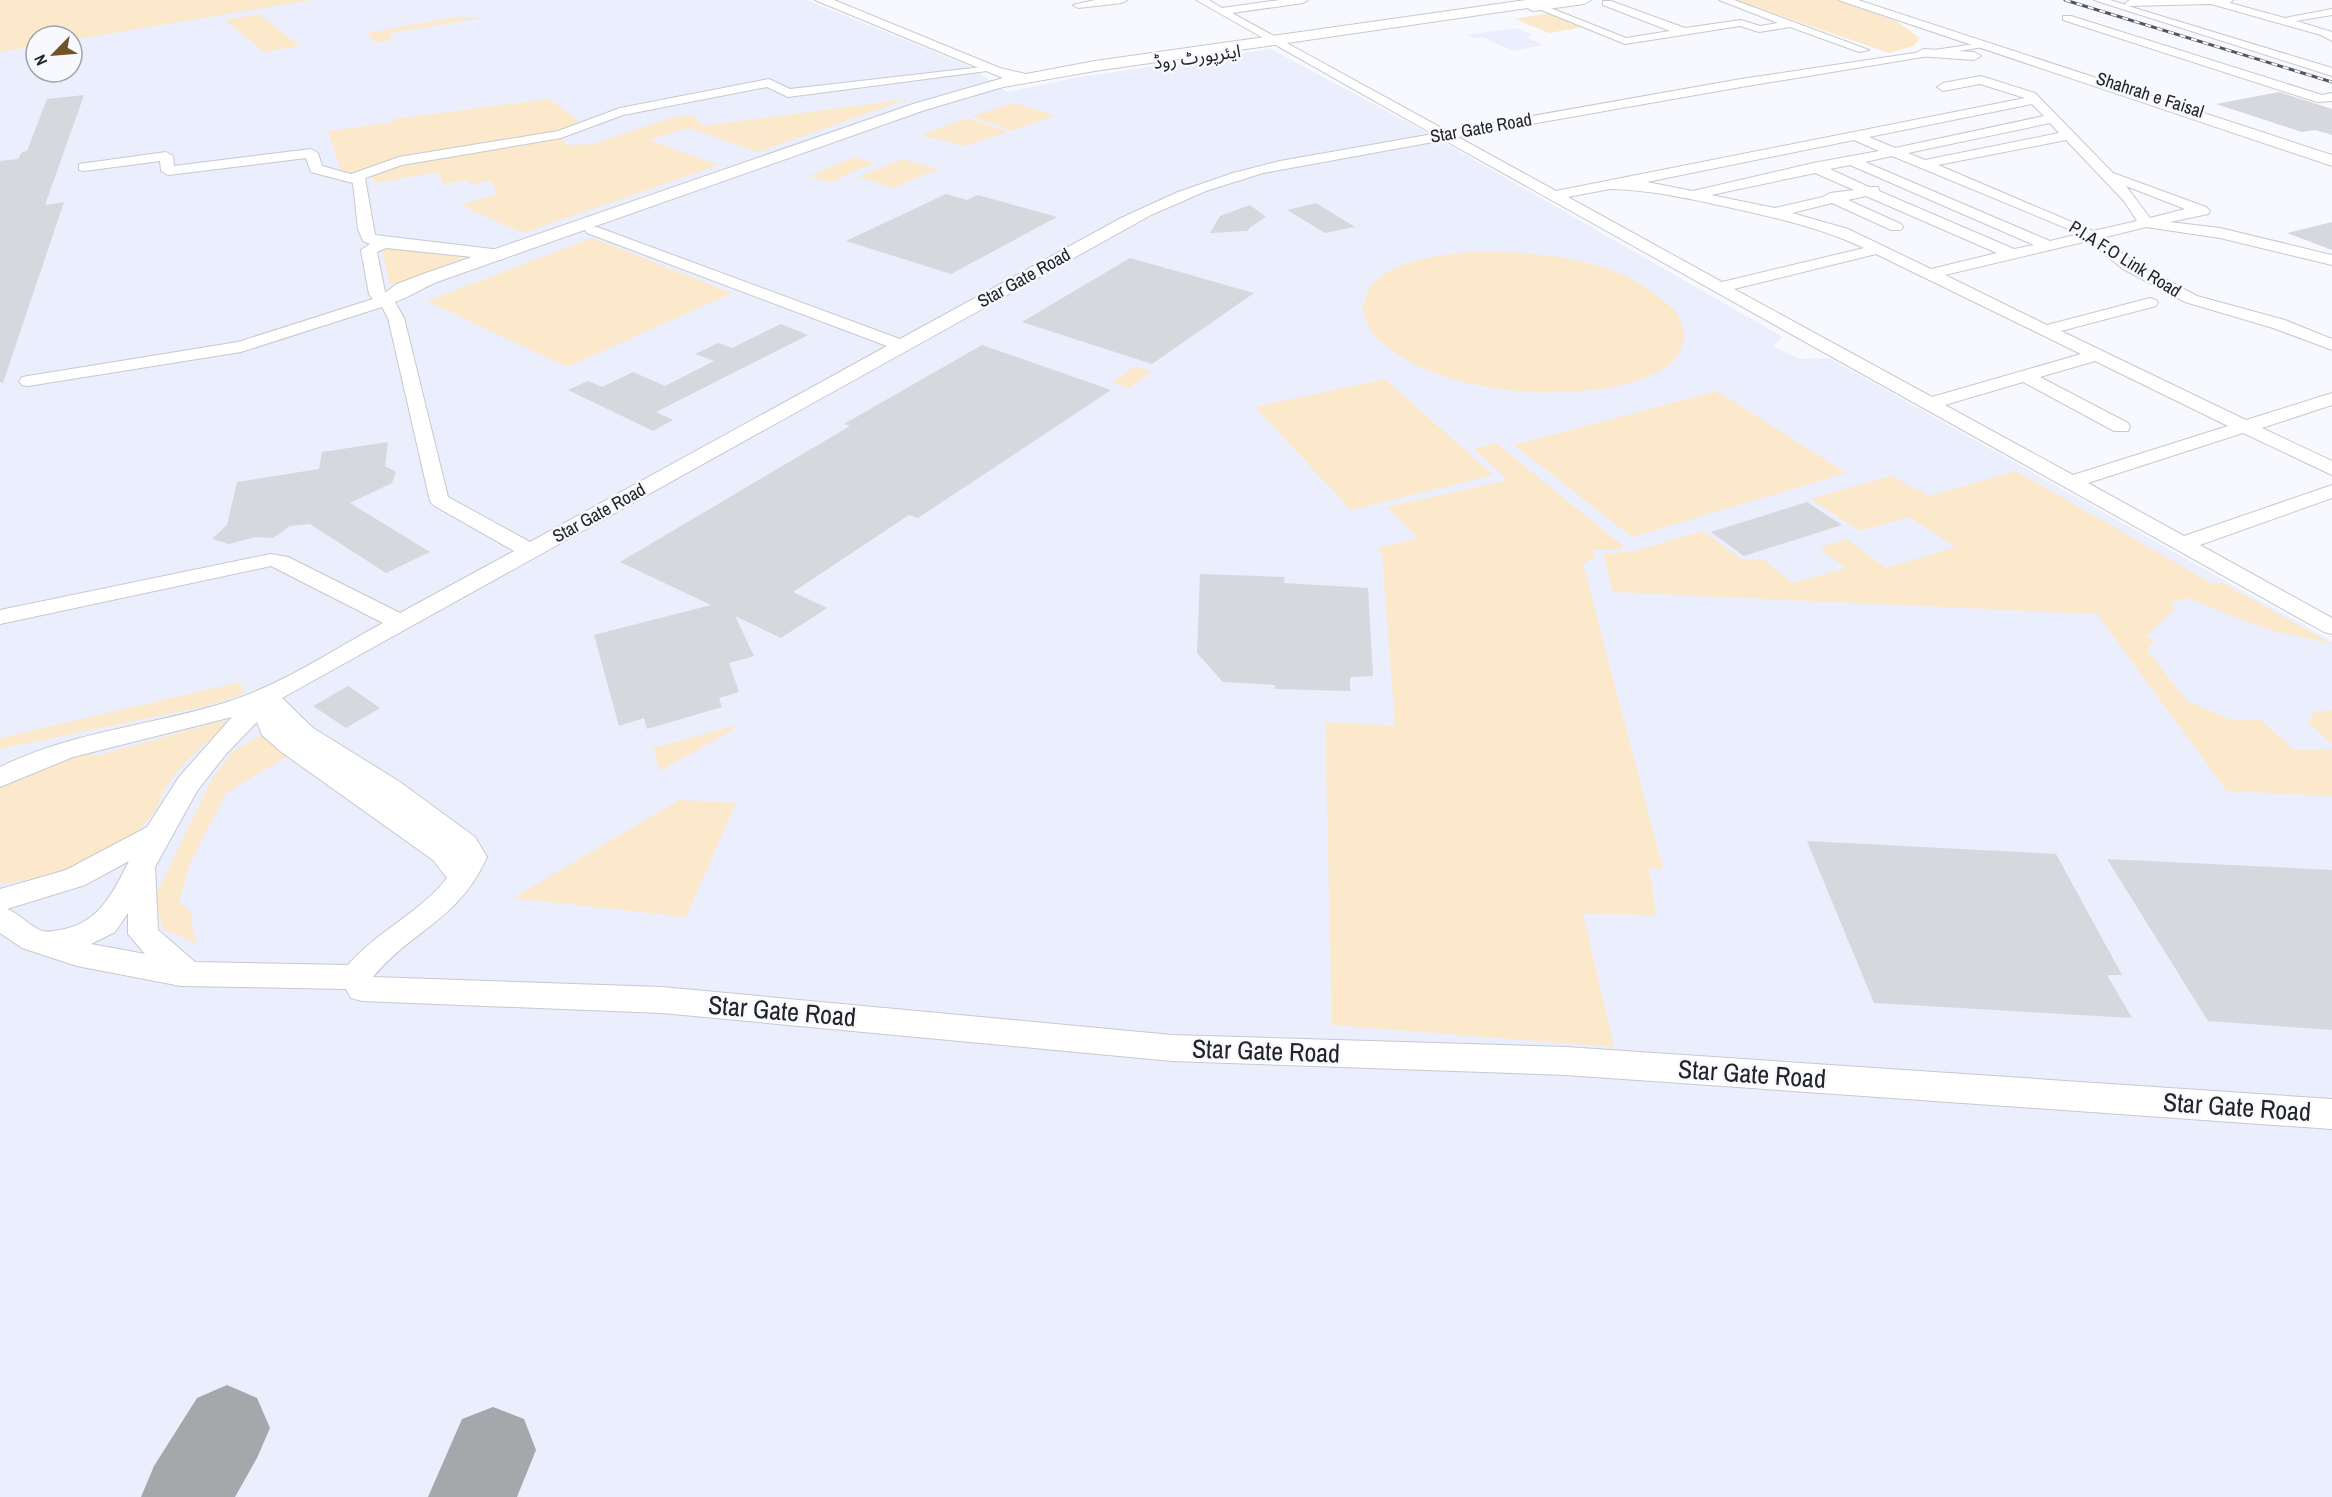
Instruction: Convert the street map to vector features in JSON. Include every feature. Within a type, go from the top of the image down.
[{"type":"main road","name":"ایئرپورٹ روڈ","points":[[822,0],[1005,78],[1052,77],[1554,0]]},
{"type":"main road","name":"ایئرپورٹ روڈ","points":[[839,0],[1005,78]]},
{"type":"main road","name":"ایئرپورٹ روڈ","points":[[1276,42],[1584,0]]},
{"type":"main road","name":"Shahrah e Faisal","points":[[1845,0],[1960,39],[1983,44],[2332,153]]},
{"type":"main road","points":[[1864,0],[1983,44]]},
{"type":"main road","points":[[1906,21],[1925,38],[1926,42],[1920,51],[1987,58],[2061,73]]},
{"type":"main road","name":"Shahrah e Faisal","points":[[1983,44],[2061,73],[2332,161]]},
{"type":"main road","points":[[381,295],[940,107],[1005,78],[1052,77]]},
{"type":"main road","points":[[381,295],[417,295],[650,206]]},
{"type":"street","points":[[1078,5],[1122,0]]},
{"type":"street","points":[[1201,0],[2183,544],[2326,617]]},
{"type":"street","points":[[1220,11],[1303,0]]},
{"type":"street","points":[[1724,0],[1792,24],[1860,57]]},
{"type":"street","points":[[2214,1],[2229,0]]},
{"type":"street","points":[[2102,2],[2257,0]]},
{"type":"street","points":[[2214,1],[2330,36]]},
{"type":"street","points":[[2102,2],[2332,72]]},
{"type":"street","points":[[1606,3],[1684,32]]},
{"type":"street","points":[[2137,14],[2162,3],[2200,17],[2175,25]]},
{"type":"street","points":[[1539,7],[1625,41],[1741,23],[1759,29],[1792,24]]},
{"type":"street","points":[[2280,20],[2332,12]]},
{"type":"street","points":[[2088,16],[2161,42],[2332,96],[2321,99],[2067,18],[2088,16]]},
{"type":"street","points":[[2268,30],[2298,26]]},
{"type":"street","points":[[2215,37],[2247,33]]},
{"type":"street","points":[[2299,40],[2330,36]]},
{"type":"street","name":"Star Gate Road","points":[[1920,51],[1960,39]]},
{"type":"street","points":[[2146,44],[2161,42]]},
{"type":"street","name":"Star Gate Road","points":[[266,697],[1116,227],[1184,192],[1226,177],[1280,165],[1860,57],[1983,44]]},
{"type":"street","points":[[2293,60],[2323,55]]},
{"type":"street","points":[[2306,57],[2332,65]]},
{"type":"street","points":[[2265,81],[2291,76]]},
{"type":"street","points":[[353,178],[399,161],[561,134],[620,112],[769,83],[788,93],[1005,78]]},
{"type":"street","points":[[1944,87],[1981,80],[2031,96],[2129,198],[2146,223],[2220,233],[2332,260]]},
{"type":"street","points":[[1554,196],[2035,100]]},
{"type":"street","points":[[1689,195],[2054,118]]},
{"type":"street","points":[[1933,120],[2006,148]]},
{"type":"street","points":[[1926,164],[2069,135]]},
{"type":"street","name":"P.I.A F.O Link Road","points":[[1856,136],[2083,230],[2128,266],[2191,299],[2279,324],[2332,345]]},
{"type":"street","points":[[1812,144],[2047,245]]},
{"type":"street","points":[[1777,151],[2012,254]]},
{"type":"street","points":[[84,167],[166,156],[168,171],[311,153],[316,169],[360,181],[365,230],[369,238],[384,243],[501,255]]},
{"type":"street","points":[[1742,158],[1896,227]]},
{"type":"street","points":[[1707,165],[1745,183],[1773,201],[1878,249],[2332,469]]},
{"type":"street","points":[[1610,185],[1650,186],[1689,195],[1773,201],[1799,207],[1948,174]]},
{"type":"street","points":[[2105,174],[2332,260]]},
{"type":"street","points":[[1899,205],[1978,187]]},
{"type":"street","points":[[1852,237],[2012,201]]},
{"type":"street","points":[[1929,274],[2201,210]]},
{"type":"street","points":[[592,230],[902,346]]},
{"type":"street","points":[[384,243],[369,250],[381,295],[396,318],[430,472],[440,501],[530,551]]},
{"type":"street","points":[[1719,288],[1878,249]]},
{"type":"street","points":[[28,381],[172,360],[240,347],[381,295]]},
{"type":"street","points":[[2046,330],[2150,303]]},
{"type":"street","points":[[1929,404],[2097,355]]},
{"type":"street","points":[[2025,376],[2121,427]]},
{"type":"street","points":[[2071,482],[2332,399]]},
{"type":"street","points":[[2183,544],[2332,491]]},
{"type":"street","points":[[0,616],[271,560],[280,562],[400,623]]},
{"type":"street","points":[[0,767],[185,722],[266,697]]},
{"type":"street","points":[[49,944],[79,937],[105,924],[130,888],[156,834],[188,784],[217,748],[266,697]]},
{"type":"street","points":[[0,918],[32,940],[77,954],[188,974],[355,977],[367,959],[439,903],[461,878],[453,863],[443,853],[290,745],[271,729],[266,697]]},
{"type":"street","points":[[0,778],[44,757]]},
{"type":"street","points":[[0,900],[75,878],[156,834]]},
{"type":"street","points":[[143,863],[142,934],[188,974]]},
{"type":"street","name":"Star Gate Road","points":[[355,977],[362,989],[391,992],[662,1000],[1172,1048],[1566,1061],[2332,1114]]},
{"type":"shaded area","points":[[0,0],[806,0],[969,66],[1007,92],[1073,78],[1271,49],[1431,135],[1783,337],[1773,346],[1799,359],[1829,358],[2332,641],[2332,1497],[0,1497]]},
{"type":"shaded area","points":[[0,0],[312,0],[84,38],[84,24],[24,24],[24,48],[0,52]]},
{"type":"shaded area","points":[[1735,0],[1835,0],[1896,21],[1920,38],[1914,46],[1889,53]]},
{"type":"shaded area","points":[[1549,13],[1584,27],[1549,33],[1515,19]]},
{"type":"shaded area","points":[[259,14],[300,46],[264,52],[225,20]]},
{"type":"shaded area","points":[[456,17],[488,17],[390,33],[392,40],[374,42],[367,33]]},
{"type":"shaded area","points":[[1516,28],[1533,35],[1526,37],[1543,45],[1512,51],[1483,37],[1474,38],[1466,35]]},
{"type":"shaded area","points":[[549,99],[581,122],[562,132],[368,171],[342,174],[328,131],[393,122],[393,119]]},
{"type":"shaded area","points":[[908,99],[758,152],[688,128],[649,140],[719,165],[523,233],[461,205],[497,194],[491,181],[470,184],[468,180],[443,184],[438,172],[375,183],[371,175],[391,165],[557,137],[569,145],[592,144],[680,115],[694,115],[702,126]]},
{"type":"shaded area","points":[[1013,103],[1055,115],[1012,131],[971,116]]},
{"type":"shaded area","points":[[967,118],[1008,132],[965,146],[921,135]]},
{"type":"shaded area","points":[[854,157],[874,163],[830,182],[809,176]]},
{"type":"shaded area","points":[[902,159],[938,169],[893,188],[858,177]]},
{"type":"shaded area","points":[[592,238],[732,293],[567,367],[427,301]]},
{"type":"shaded area","points":[[392,247],[473,255],[471,260],[395,284],[389,283],[383,251]]},
{"type":"shaded area","points":[[1474,251],[1547,256],[1597,266],[1621,274],[1642,285],[1676,312],[1685,336],[1678,355],[1673,362],[1661,370],[1629,383],[1566,392],[1530,392],[1458,381],[1426,369],[1397,354],[1373,334],[1362,308],[1371,286],[1381,277],[1392,269],[1419,260]]},
{"type":"shaded area","points":[[1135,366],[1151,372],[1129,388],[1113,382]]},
{"type":"shaded area","points":[[1385,379],[1493,475],[1351,510],[1255,407]]},
{"type":"shaded area","points":[[1717,391],[1846,473],[1632,537],[1514,445]]},
{"type":"shaded area","points":[[1496,443],[1623,546],[1621,550],[1593,550],[1595,557],[1583,564],[1663,869],[1649,868],[1656,915],[1583,914],[1614,1047],[1332,1025],[1325,722],[1395,726],[1382,554],[1377,548],[1418,538],[1387,507],[1508,480],[1474,449]]},
{"type":"shaded area","points":[[2016,471],[2213,584],[2221,582],[2332,644],[2269,630],[2187,598],[2172,602],[2173,611],[2146,636],[2154,640],[2147,650],[2187,701],[2232,720],[2261,720],[2294,750],[2332,749],[2332,796],[2227,791],[2097,614],[1613,592],[1603,554],[1635,551],[1702,531],[1742,559],[1764,560],[1792,583],[1846,568],[1819,548],[1846,539],[1886,568],[1956,547],[1909,517],[1860,531],[1810,499],[1891,476],[1929,496]]},
{"type":"shaded area","points":[[240,682],[244,694],[211,705],[0,749],[0,738]]},
{"type":"shaded area","points":[[2332,710],[2332,744],[2308,723],[2315,712]]},
{"type":"shaded area","points":[[225,720],[227,723],[225,726],[180,768],[166,788],[151,817],[120,844],[82,864],[61,871],[0,884],[0,786],[47,763],[92,750],[96,756]]},
{"type":"shaded area","points":[[736,725],[729,732],[660,771],[653,748]]},
{"type":"shaded area","points":[[262,735],[289,755],[227,792],[190,863],[179,902],[194,914],[190,919],[197,944],[163,929],[156,901],[158,890],[212,779],[233,751]]},
{"type":"shaded area","points":[[679,800],[736,803],[686,917],[513,898]]},
{"type":"building","points":[[2279,92],[2332,109],[2332,135],[2315,130],[2302,132],[2216,104]]},
{"type":"building","points":[[84,95],[45,205],[64,202],[3,383],[0,382],[0,161],[18,159],[22,152],[27,151],[47,99]]},
{"type":"building","points":[[946,194],[967,200],[978,195],[1057,217],[951,274],[846,241]]},
{"type":"building","points":[[1316,203],[1355,227],[1325,233],[1287,210]]},
{"type":"building","points":[[1250,205],[1266,217],[1248,231],[1210,233],[1220,216]]},
{"type":"building","points":[[2332,222],[2332,250],[2287,233]]},
{"type":"building","points":[[1130,258],[1254,293],[1152,364],[1022,322]]},
{"type":"building","points":[[781,324],[808,335],[656,412],[673,420],[653,431],[568,390],[588,381],[602,387],[633,372],[665,386],[714,361],[695,354],[718,343],[732,348]]},
{"type":"building","points":[[982,345],[1111,390],[918,518],[909,515],[793,592],[827,608],[781,638],[735,616],[754,656],[729,663],[739,692],[719,698],[722,707],[647,729],[644,718],[619,726],[594,635],[711,605],[620,562],[850,426],[844,424]]},
{"type":"building","points":[[388,442],[385,466],[396,472],[392,483],[350,503],[430,552],[386,573],[310,524],[290,526],[273,538],[255,537],[229,544],[212,539],[227,525],[237,482],[319,469],[322,452]]},
{"type":"building","points":[[1807,502],[1842,525],[1744,556],[1711,532]]},
{"type":"building","points":[[1200,574],[1285,577],[1284,583],[1368,588],[1373,676],[1350,677],[1350,691],[1275,689],[1275,685],[1223,682],[1197,653]]},
{"type":"building","points":[[348,686],[380,708],[346,728],[313,706]]},
{"type":"building","points":[[1807,841],[2056,854],[2122,975],[2107,975],[2132,1018],[1874,1003]]},
{"type":"building","points":[[2107,859],[2332,870],[2332,1030],[2208,1021]]},
{"type":"taxiway","points":[[185,1497],[227,1428]]},
{"type":"taxiway","points":[[472,1497],[493,1450]]},
{"type":"railway","points":[[2065,0],[2332,82]]}]
